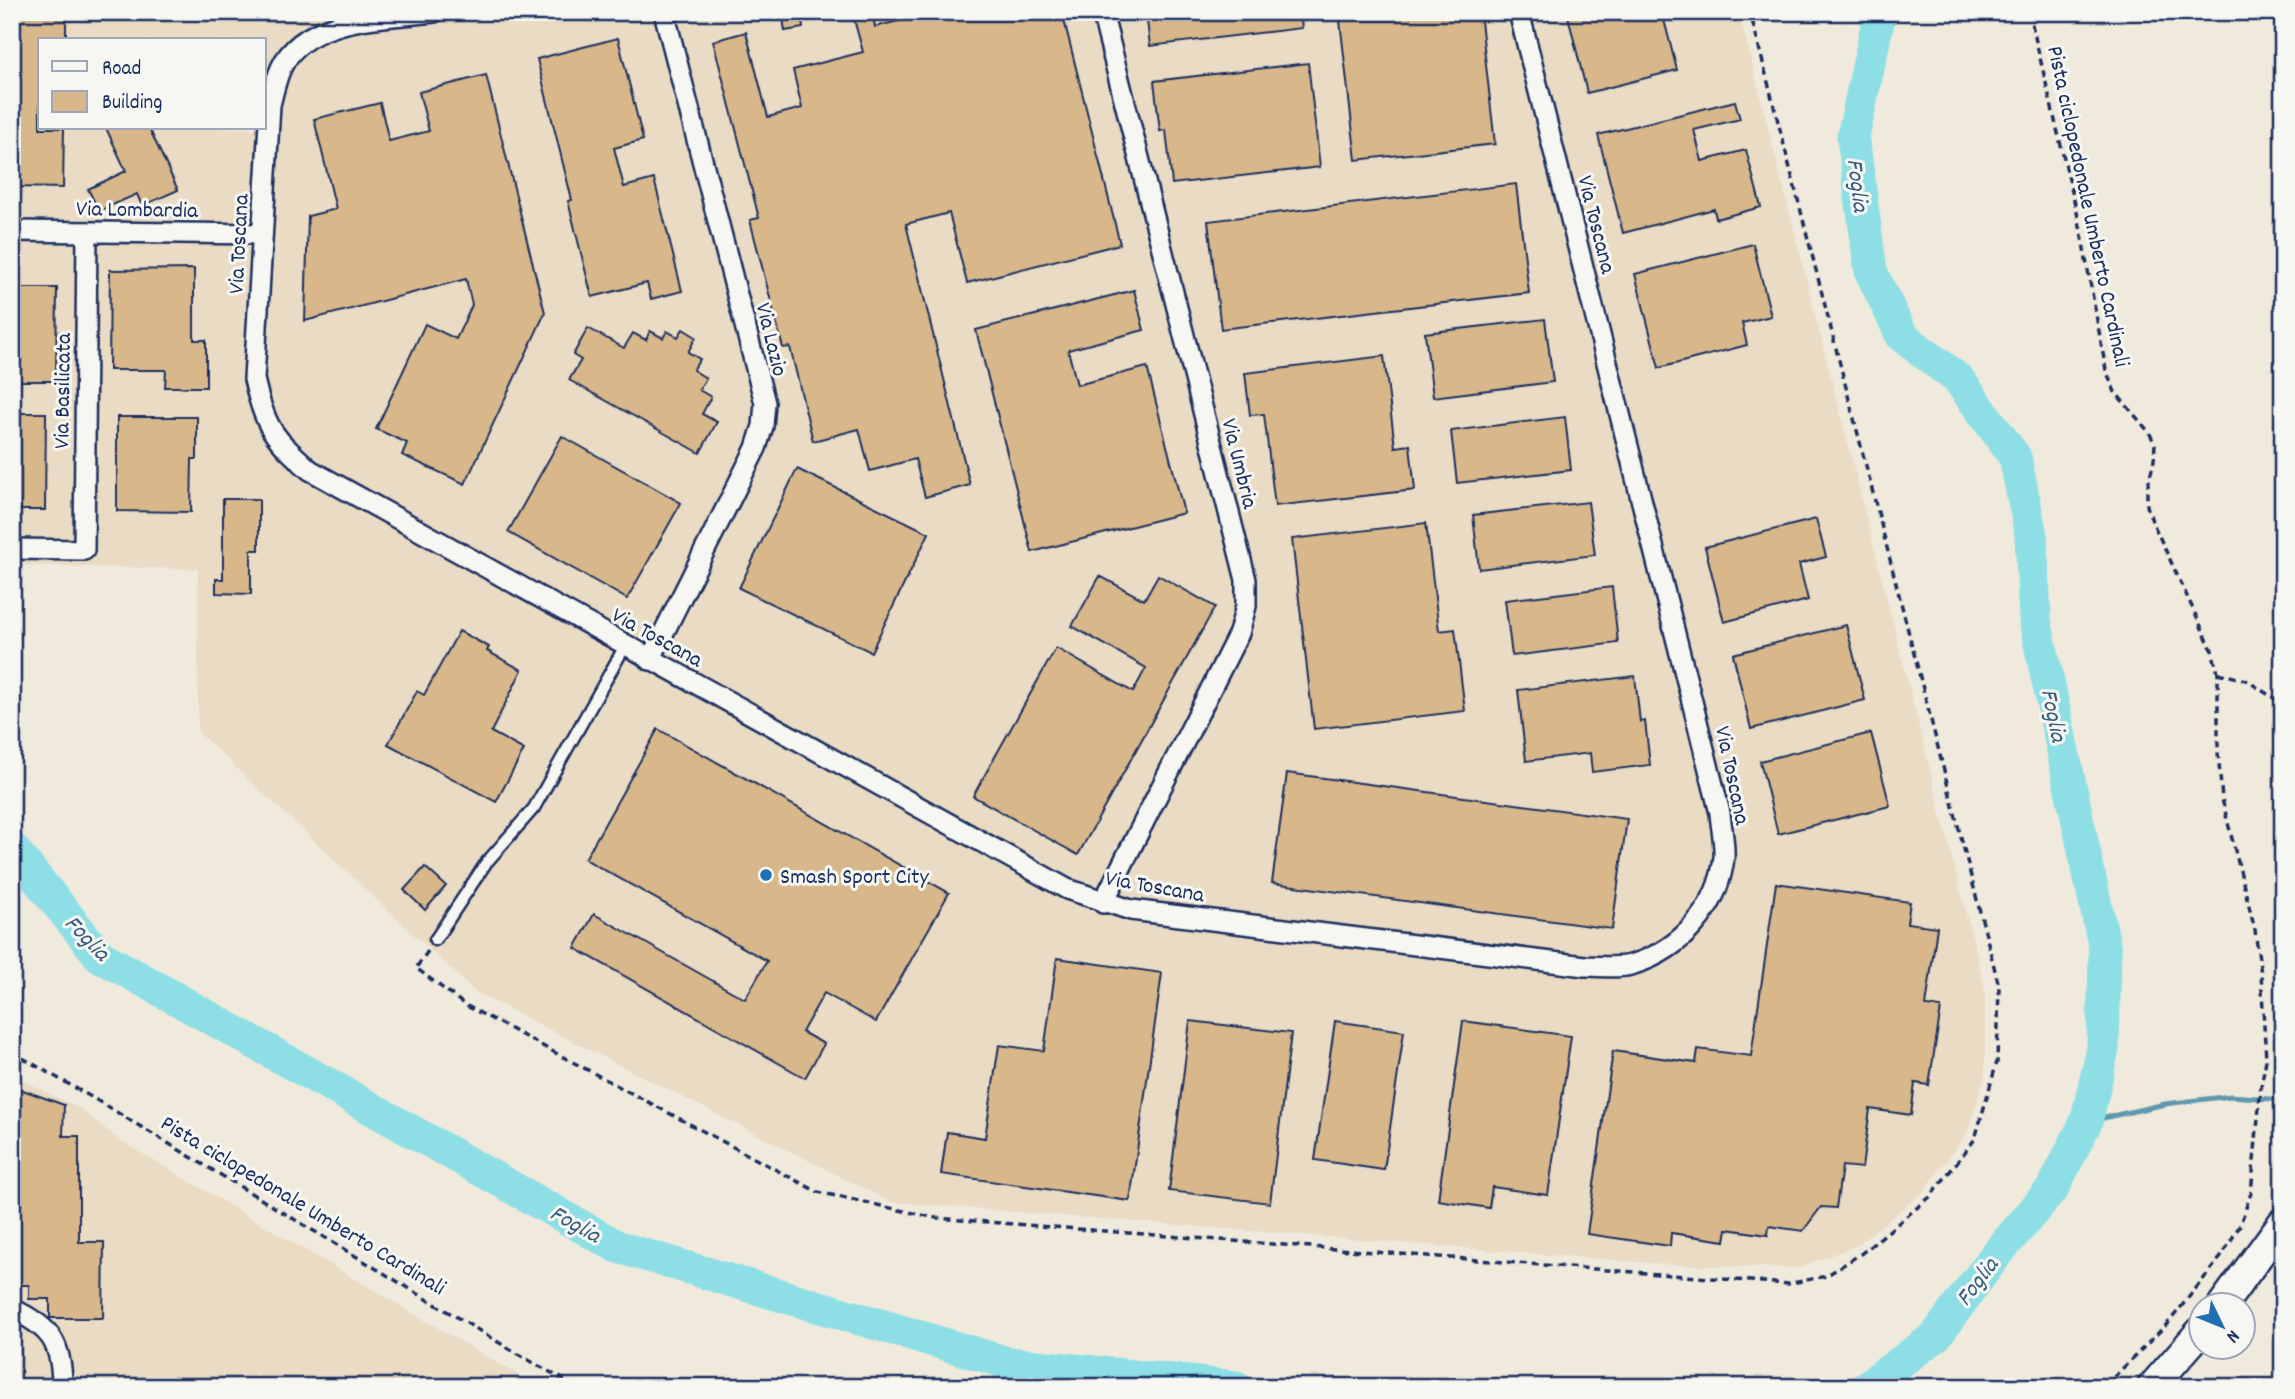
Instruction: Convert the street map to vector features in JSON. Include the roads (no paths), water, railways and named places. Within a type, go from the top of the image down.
[{"type":"main road","points":[[2233,1290],[2283,1222]]},
{"type":"main road","points":[[2152,1387],[2186,1348]]},
{"type":"street","name":"Via Toscana","points":[[434,12],[340,23],[303,40],[281,66],[270,105],[254,379],[262,415],[280,444],[310,470],[1067,889],[1131,910],[1585,966],[1632,965],[1664,951],[1693,929],[1714,895],[1724,857],[1720,813],[1519,12]]},
{"type":"street","name":"Via Lazio","points":[[650,660],[756,448],[764,426],[765,403],[664,12]]},
{"type":"street","name":"Via Umbria","points":[[1102,12],[1246,580],[1246,606],[1239,633],[1103,902]]},
{"type":"street","name":"Via Lombardia","points":[[12,231],[261,234]]},
{"type":"street","name":"Via Basilicata","points":[[12,549],[84,550],[87,232]]},
{"type":"street","points":[[12,1309],[42,1325],[58,1348],[62,1387]]},
{"type":"lane","points":[[435,940],[486,863],[534,808],[625,646]]},
{"type":"waterway","name":"Foglia","points":[[1866,1387],[1935,1337],[1995,1256],[2053,1188],[2086,1122],[2103,1049],[2105,949],[2035,620],[2031,535],[2015,457],[1959,380],[1902,336],[1871,272],[1853,137],[1880,12]]},
{"type":"waterway","name":"Foglia","points":[[12,848],[100,956],[618,1247],[1008,1363],[1236,1387]]},
{"type":"waterway","points":[[2086,1122],[2165,1104],[2231,1096],[2283,1100]]},
{"type":"place","name":"Smash Sport City","points":[[766,875]]}]
